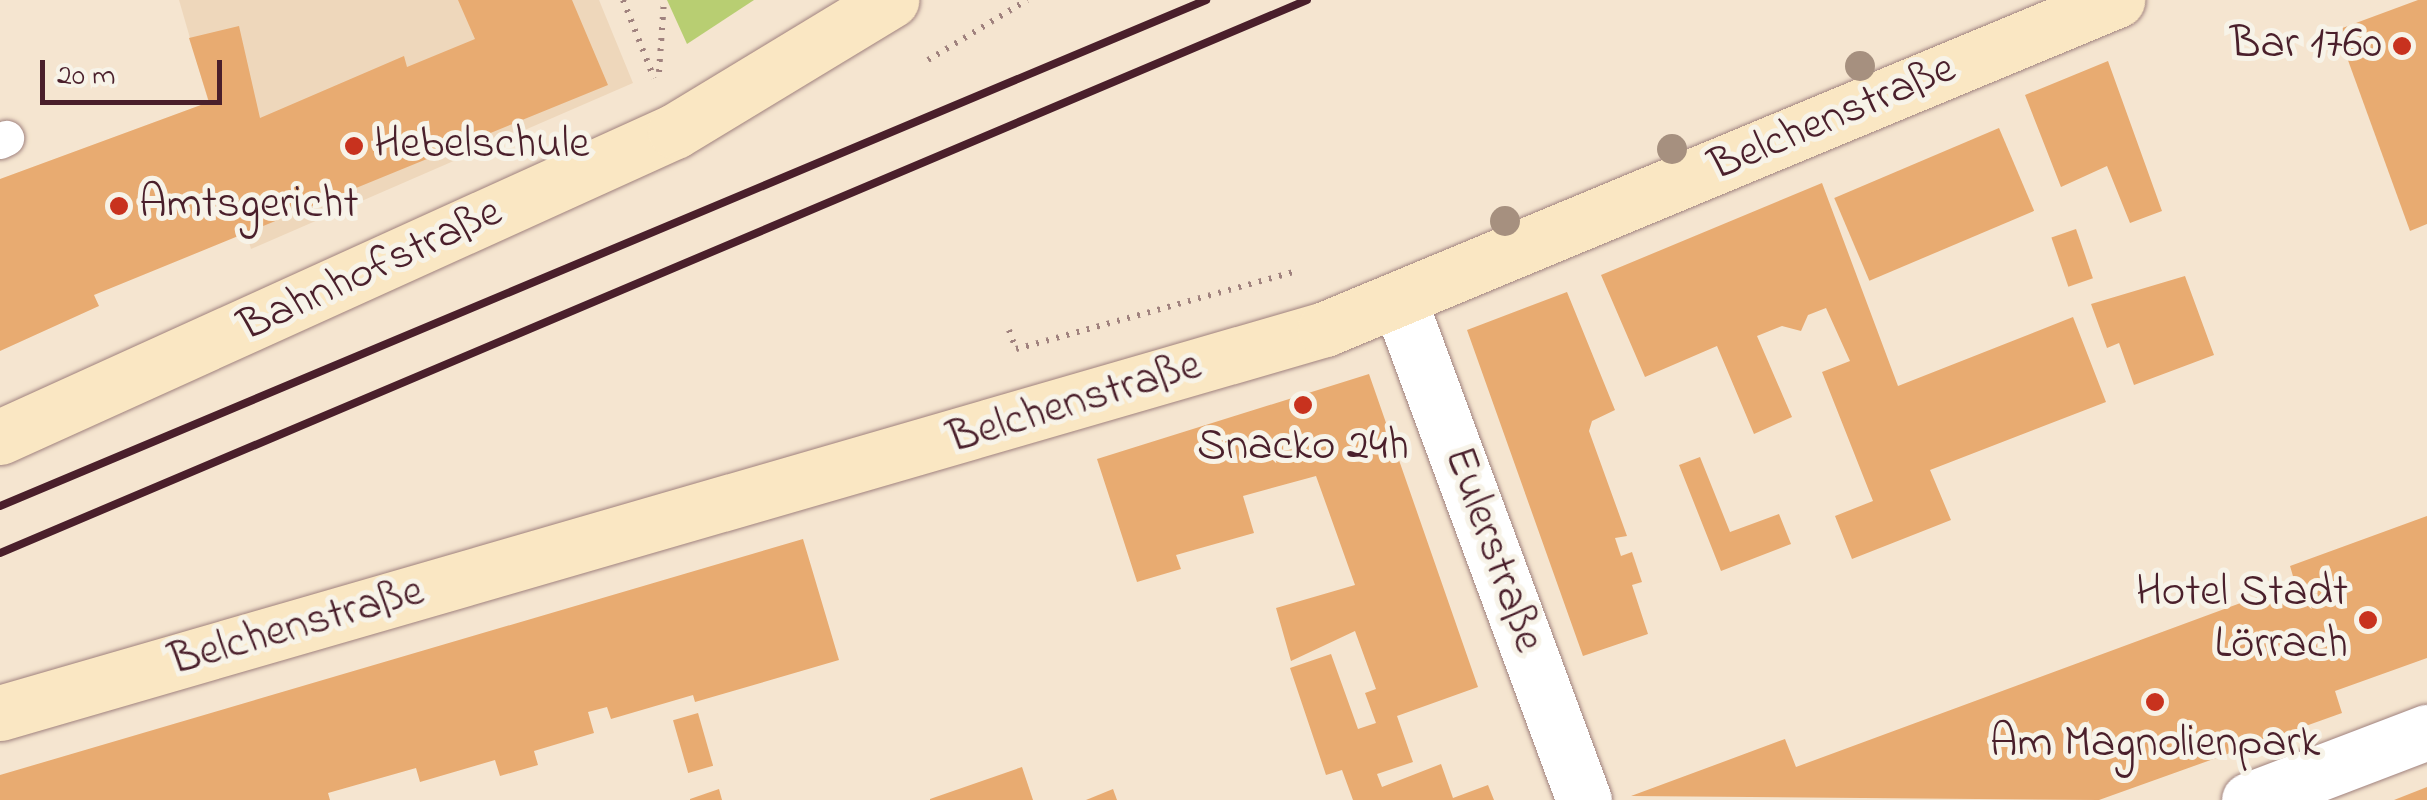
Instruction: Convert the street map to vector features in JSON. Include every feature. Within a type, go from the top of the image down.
[{"type":"main road","name":"Bahnhofstraße","points":[[0,437],[675,131],[891,0]]},
{"type":"main road","name":"Belchenstraße","points":[[0,713],[997,428],[1325,329],[2118,0]]},
{"type":"street","name":"Eulerstraße","points":[[1399,300],[1584,800]]},
{"type":"street","points":[[2248,800],[2427,732]]},
{"type":"path","points":[[623,0],[658,89],[664,0]]},
{"type":"path","points":[[928,60],[1027,0]]},
{"type":"path","points":[[1009,330],[1016,349],[1308,268]]},
{"type":"shaded area","name":"Hebelschule","points":[[179,0],[599,0],[633,83],[251,249]]},
{"type":"green space","points":[[667,0],[754,0],[687,44]]},
{"type":"building","points":[[458,0],[572,0],[608,85],[94,295],[99,306],[0,351],[0,179],[209,102],[189,38],[239,26],[260,118],[404,56],[407,67],[475,39]]},
{"type":"building","points":[[2427,0],[2427,224],[2410,231],[2337,30]]},
{"type":"building","points":[[2108,61],[2162,211],[2130,223],[2107,166],[2061,187],[2025,95]]},
{"type":"building","points":[[1999,128],[2034,211],[1869,281],[1834,198]]},
{"type":"building","points":[[1822,183],[1898,386],[2073,317],[2106,402],[1930,470],[1951,520],[1852,559],[1835,516],[1873,501],[1822,372],[1850,361],[1826,308],[1808,315],[1801,331],[1782,326],[1757,336],[1792,417],[1754,434],[1717,346],[1645,377],[1601,275]]},
{"type":"building","points":[[2076,229],[2093,278],[2068,287],[2051,237]]},
{"type":"building","points":[[2185,276],[2214,355],[2134,385],[2119,343],[2107,348],[2091,304]]},
{"type":"building","points":[[1567,292],[1615,410],[1592,421],[1589,431],[1627,536],[1615,538],[1621,556],[1632,552],[1642,582],[1632,585],[1648,634],[1583,656],[1467,330]]},
{"type":"building","points":[[1369,374],[1478,687],[1397,716],[1413,762],[1377,774],[1382,787],[1441,764],[1453,798],[1488,785],[1494,800],[1353,800],[1342,770],[1326,775],[1290,668],[1331,654],[1358,729],[1376,723],[1365,693],[1376,689],[1355,631],[1291,661],[1276,608],[1355,585],[1316,476],[1243,496],[1254,533],[1176,555],[1181,569],[1137,582],[1097,459]]},
{"type":"building","points":[[1700,457],[1730,532],[1779,514],[1791,544],[1721,571],[1679,465]]},
{"type":"building","name":"Am Magnolienpark","points":[[2427,516],[2427,658],[2335,691],[2342,713],[2099,800],[1631,796],[1785,739],[1796,767],[2295,583],[2290,566]]},
{"type":"building","points":[[803,539],[839,660],[695,702],[693,695],[611,719],[607,707],[588,712],[594,733],[534,751],[538,765],[500,776],[495,760],[420,782],[416,768],[328,793],[330,800],[0,800],[0,775]]},
{"type":"building","points":[[698,713],[713,766],[688,773],[673,720]]},
{"type":"building","points":[[1022,767],[1033,800],[930,800],[930,799]]},
{"type":"building","points":[[2427,787],[2427,800],[2394,800]]},
{"type":"building","points":[[719,789],[722,800],[690,800],[690,799]]},
{"type":"building","points":[[1113,789],[1117,800],[1086,800]]},
{"type":"railway","points":[[0,506],[1206,0]]},
{"type":"railway","points":[[0,553],[1307,0]]},
{"type":"place","name":"Bar 1760","points":[[2402,46]]},
{"type":"place","name":"Hebelschule","points":[[354,146]]},
{"type":"place","name":"Amtsgericht","points":[[119,206]]},
{"type":"place","name":"Snacko 24h","points":[[1303,405]]},
{"type":"place","name":"Hotel Stadt Lörrach","points":[[2368,620]]},
{"type":"place","name":"Am Magnolienpark","points":[[2155,702]]}]
